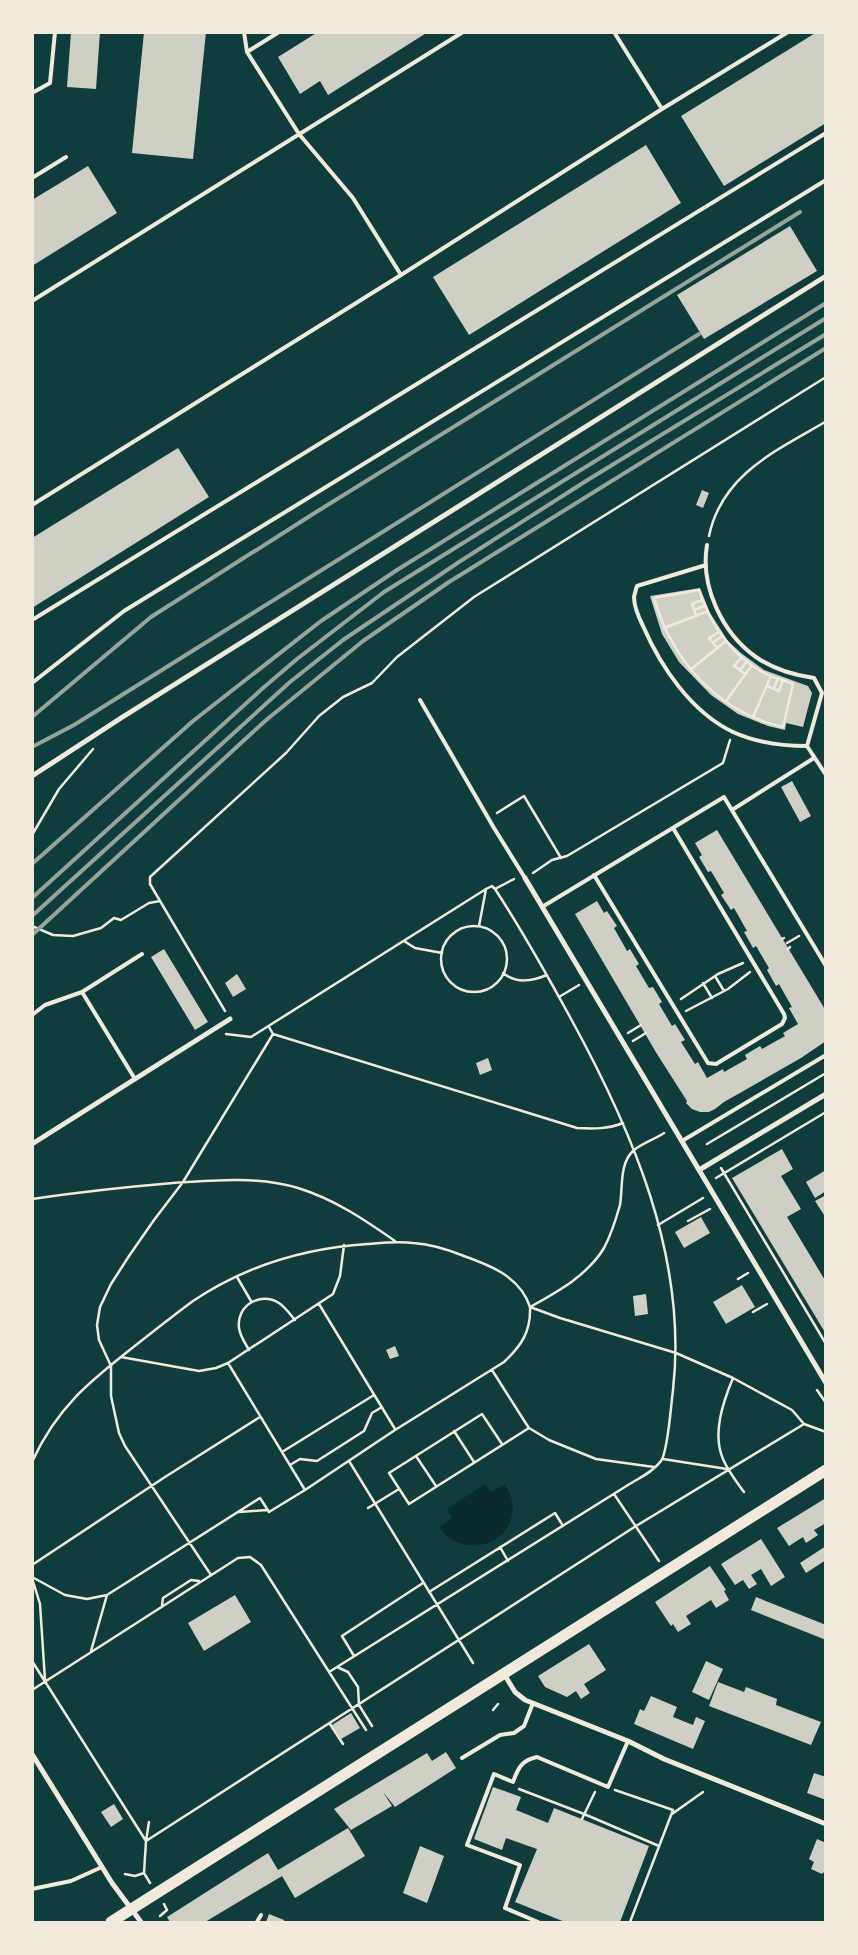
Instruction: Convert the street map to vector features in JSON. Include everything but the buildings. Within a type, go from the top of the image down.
[{"type":"main road","points":[[112,1922],[826,1470]]},
{"type":"street","points":[[32,776],[826,276]]},
{"type":"street","points":[[525,878],[585,982],[826,1383]]},
{"type":"street","points":[[32,1144],[230,1019]]},
{"type":"street","points":[[699,1170],[826,1094]]},
{"type":"street","points":[[504,1674],[519,1696],[533,1703],[628,1741],[664,1759],[826,1824]]},
{"type":"street","points":[[32,1754],[102,1866],[141,1922]]},
{"type":"lane","points":[[32,93],[50,83],[55,32]]},
{"type":"lane","points":[[244,32],[247,52],[299,134],[352,198],[402,275]]},
{"type":"lane","points":[[247,52],[279,32]]},
{"type":"lane","points":[[32,300],[463,32]]},
{"type":"lane","points":[[614,32],[662,109]]},
{"type":"lane","points":[[32,505],[402,275],[662,109],[788,32]]},
{"type":"lane","points":[[32,620],[826,133]]},
{"type":"lane","points":[[32,178],[66,157]]},
{"type":"lane","points":[[32,683],[124,611],[826,180]]},
{"type":"lane","points":[[707,545],[706,564],[709,587],[717,610],[726,625],[755,656],[768,665],[783,671],[814,678],[822,693],[807,746],[826,775]]},
{"type":"lane","points":[[706,564],[637,586],[634,598],[639,617],[652,647],[678,684],[710,717],[733,732],[767,744],[807,746]]},
{"type":"lane","points":[[420,700],[488,819],[525,878]]},
{"type":"lane","points":[[732,810],[814,758]]},
{"type":"lane","points":[[542,907],[724,797],[826,966]]},
{"type":"lane","points":[[594,875],[708,1063],[716,1064],[784,1022],[784,1014],[672,828]]},
{"type":"lane","points":[[32,1015],[45,1005],[82,992],[142,954]]},
{"type":"lane","points":[[82,992],[135,1079]]},
{"type":"lane","points":[[682,1142],[826,1055]]},
{"type":"lane","points":[[462,1758],[500,1735],[514,1733],[524,1726],[533,1703]]},
{"type":"lane","points":[[538,1922],[505,1908],[520,1866],[467,1845],[494,1774],[513,1782],[517,1768],[528,1759],[537,1757],[608,1787],[628,1741]]},
{"type":"lane","points":[[32,1889],[71,1881],[102,1866]]},
{"type":"lane","points":[[257,1922],[261,1915]]},
{"type":"path","points":[[230,1019],[150,884],[150,877],[286,753],[318,716],[343,697],[372,683],[397,657],[474,597],[826,377]]},
{"type":"path","points":[[707,545],[718,510],[729,491],[744,474],[756,463],[826,422]]},
{"type":"path","points":[[699,590],[654,598],[664,628],[672,644],[690,670],[726,702],[753,717],[783,727],[793,684]]},
{"type":"path","points":[[696,616],[692,604],[702,600]]},
{"type":"path","points":[[696,610],[704,606]]},
{"type":"path","points":[[664,628],[706,612]]},
{"type":"path","points":[[717,648],[709,638],[719,632]]},
{"type":"path","points":[[714,642],[722,636]]},
{"type":"path","points":[[690,670],[726,641]]},
{"type":"path","points":[[742,657],[734,666],[746,674]]},
{"type":"path","points":[[741,669],[747,661]]},
{"type":"path","points":[[726,702],[752,665]]},
{"type":"path","points":[[753,717],[771,676]]},
{"type":"path","points":[[774,688],[778,678]]},
{"type":"path","points":[[767,686],[779,691],[783,680]]},
{"type":"path","points":[[495,889],[513,879],[525,878],[552,860],[567,856],[723,764],[733,732]]},
{"type":"path","points":[[32,835],[59,789],[96,746]]},
{"type":"path","points":[[488,819],[524,796],[561,858]]},
{"type":"path","points":[[213,1030],[224,1034],[240,1034],[251,1037],[492,886],[517,922],[547,975],[599,1070],[623,1122],[649,1189],[672,1296],[676,1353],[663,1459],[656,1467],[329,1672]]},
{"type":"path","points":[[479,926],[486,889]]},
{"type":"path","points":[[32,926],[54,935],[73,936],[101,928],[114,918],[121,920],[149,903],[158,900],[161,902]]},
{"type":"path","points":[[479,926],[493,932],[500,938],[507,956],[503,973],[496,983],[488,989],[478,992],[468,991],[455,985],[445,974],[442,965],[442,953],[449,937],[456,931],[465,927],[479,926]]},
{"type":"path","points":[[404,941],[415,948],[442,953]]},
{"type":"path","points":[[672,1006],[703,983],[751,958]]},
{"type":"path","points":[[677,1014],[712,998],[756,968]]},
{"type":"path","points":[[503,973],[510,978],[527,981],[547,975]]},
{"type":"path","points":[[715,976],[724,991]]},
{"type":"path","points":[[559,997],[585,982]]},
{"type":"path","points":[[703,983],[712,998]]},
{"type":"path","points":[[628,1033],[641,1025]]},
{"type":"path","points":[[269,1027],[273,1034],[578,1128],[612,1127],[623,1122]]},
{"type":"path","points":[[633,1041],[646,1033]]},
{"type":"path","points":[[211,1575],[125,1446],[119,1433],[111,1396],[111,1366],[99,1340],[100,1307],[111,1284],[129,1256],[183,1182],[273,1034]]},
{"type":"path","points":[[707,1144],[826,1073]]},
{"type":"path","points":[[707,1184],[826,1112]]},
{"type":"path","points":[[530,1307],[575,1279],[604,1248],[615,1223],[620,1203],[625,1161],[634,1150],[664,1134]]},
{"type":"path","points":[[721,1168],[826,1344]]},
{"type":"path","points":[[32,1199],[100,1188],[238,1179],[296,1187],[329,1200],[396,1242]]},
{"type":"path","points":[[658,1225],[703,1198]]},
{"type":"path","points":[[688,1222],[710,1209]]},
{"type":"path","points":[[32,1462],[42,1440],[61,1412],[87,1384],[194,1301],[237,1277],[264,1265],[344,1245],[396,1242],[415,1243],[458,1254],[499,1270],[511,1278],[520,1288],[527,1298],[530,1307],[529,1326],[526,1336],[517,1350],[504,1362],[269,1512],[267,1510],[238,1512]]},
{"type":"path","points":[[121,1357],[200,1371],[228,1363],[334,1294],[340,1276],[344,1245]]},
{"type":"path","points":[[738,1279],[748,1273]]},
{"type":"path","points":[[237,1277],[251,1301]]},
{"type":"path","points":[[249,1350],[240,1333],[239,1322],[244,1307],[251,1301],[260,1298],[271,1299],[279,1303],[295,1320]]},
{"type":"path","points":[[319,1304],[395,1430]]},
{"type":"path","points":[[753,1312],[766,1304]]},
{"type":"path","points":[[530,1307],[676,1353],[733,1378],[792,1410],[804,1424],[826,1432]]},
{"type":"path","points":[[228,1363],[305,1490]]},
{"type":"path","points":[[492,1370],[529,1428],[549,1440],[596,1460],[656,1467]]},
{"type":"path","points":[[733,1378],[725,1398],[720,1426],[719,1447],[728,1469],[744,1492]]},
{"type":"path","points":[[282,1452],[374,1394]]},
{"type":"path","points":[[290,1465],[300,1459],[317,1461],[364,1432],[372,1413],[382,1407]]},
{"type":"path","points":[[502,1444],[482,1414],[389,1473],[409,1504],[529,1428]]},
{"type":"path","points":[[32,1566],[260,1416]]},
{"type":"path","points":[[146,1841],[636,1526],[804,1424]]},
{"type":"path","points":[[454,1432],[474,1462]]},
{"type":"path","points":[[416,1456],[436,1487]]},
{"type":"path","points":[[663,1459],[728,1469]]},
{"type":"path","points":[[349,1461],[473,1663]]},
{"type":"path","points":[[368,1508],[399,1489]]},
{"type":"path","points":[[614,1494],[666,1572]]},
{"type":"path","points":[[32,1577],[65,1595],[87,1599],[107,1595],[260,1498],[267,1510]]},
{"type":"path","points":[[429,1592],[556,1512],[563,1526]]},
{"type":"path","points":[[499,1547],[508,1561]]},
{"type":"path","points":[[32,1690],[238,1558],[250,1557],[261,1565],[366,1730]]},
{"type":"path","points":[[32,1577],[40,1604],[45,1681]]},
{"type":"path","points":[[161,1607],[163,1598],[191,1580],[200,1582]]},
{"type":"path","points":[[354,1656],[342,1636],[424,1583]]},
{"type":"path","points":[[91,1652],[107,1595]]},
{"type":"path","points":[[32,1661],[146,1841]]},
{"type":"path","points":[[336,1667],[348,1672],[358,1687],[359,1705],[372,1726]]},
{"type":"path","points":[[493,1710],[498,1704]]},
{"type":"path","points":[[330,1724],[343,1744]]},
{"type":"path","points":[[513,1782],[517,1788],[659,1846]]},
{"type":"path","points":[[582,1819],[599,1784]]},
{"type":"path","points":[[608,1787],[673,1810],[630,1922]]},
{"type":"path","points":[[671,1814],[703,1792]]},
{"type":"path","points":[[149,1822],[144,1873],[151,1884]]},
{"type":"path","points":[[125,1874],[135,1876],[144,1873]]},
{"type":"path","points":[[160,1916],[167,1910],[163,1903]]},
{"type":"water","points":[[485,1484],[491,1492],[505,1484],[510,1494],[512,1516],[507,1528],[498,1537],[487,1543],[462,1544],[449,1538],[439,1527],[452,1518],[447,1509]]},
{"type":"railway","points":[[32,717],[151,617],[313,514],[800,212]]},
{"type":"railway","points":[[32,864],[193,721],[321,621],[397,570],[826,303]]},
{"type":"railway","points":[[32,898],[263,688],[297,659],[384,592],[826,318]]},
{"type":"railway","points":[[32,747],[74,725],[699,334]]},
{"type":"railway","points":[[32,916],[290,682],[343,640],[459,562],[586,481],[826,334]]},
{"type":"railway","points":[[32,935],[265,721],[363,641],[449,582],[826,348]]}]
